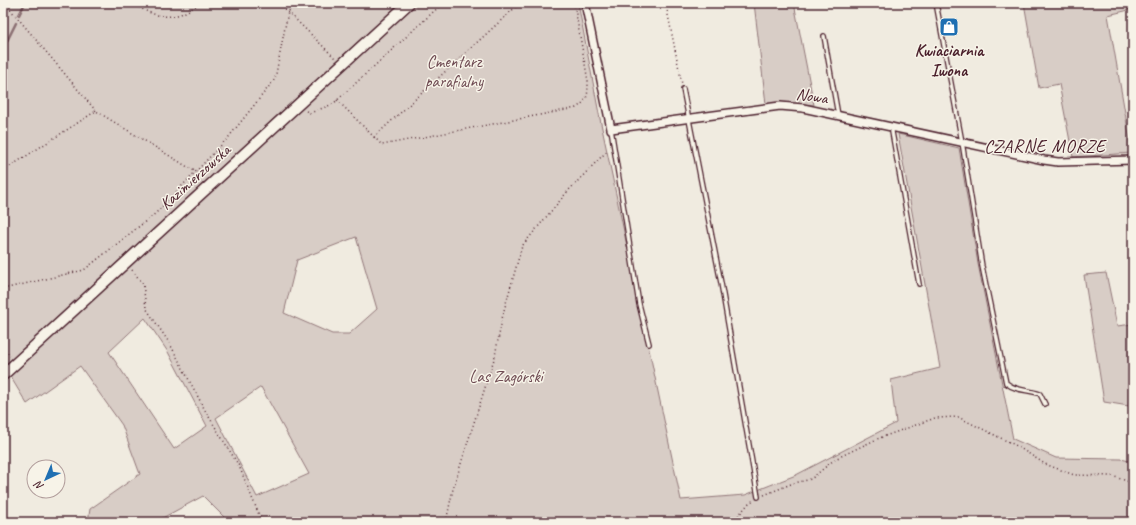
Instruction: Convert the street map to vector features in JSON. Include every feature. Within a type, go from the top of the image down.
[{"type":"street","name":"Kazimierzowska","points":[[3,375],[409,3]]},
{"type":"street","points":[[585,3],[610,129]]},
{"type":"street","name":"Nowa","points":[[610,129],[780,106],[803,108],[838,115],[1058,162],[1133,160]]},
{"type":"lane","points":[[936,3],[962,142],[982,266],[1006,383],[1012,388],[1032,391],[1040,394],[1045,404]]},
{"type":"lane","points":[[824,36],[838,115]]},
{"type":"lane","points":[[683,90],[721,284],[758,498]]},
{"type":"lane","points":[[893,127],[892,132],[919,284]]},
{"type":"lane","points":[[610,129],[639,304],[649,344]]},
{"type":"path","points":[[5,3],[96,111],[196,172]]},
{"type":"path","points":[[132,3],[144,11],[162,16],[179,16],[197,6],[199,3]]},
{"type":"path","points":[[280,3],[339,61]]},
{"type":"path","points":[[3,289],[84,270],[156,213],[228,138],[275,79],[288,12],[296,3]]},
{"type":"path","points":[[299,104],[304,110],[310,113],[332,104],[443,3]]},
{"type":"path","points":[[374,137],[520,3]]},
{"type":"path","points":[[337,100],[382,145],[576,108],[584,103],[588,93],[588,82],[574,3]]},
{"type":"path","points":[[667,3],[667,10],[683,90]]},
{"type":"path","points":[[3,171],[96,111]]},
{"type":"path","points":[[446,522],[453,489],[495,356],[504,314],[522,246],[568,191],[613,144]]},
{"type":"path","points":[[125,263],[143,284],[146,308],[170,344],[206,412],[239,466],[262,522]]},
{"type":"path","points":[[3,346],[16,363]]},
{"type":"path","points":[[733,522],[749,503],[758,498],[791,484],[811,479],[835,459],[877,439],[935,418],[958,417],[1015,445],[1044,464],[1074,475],[1112,476],[1133,483]]},
{"type":"green space","points":[[3,3],[400,3],[3,367]]},
{"type":"green space","name":"Las Zagórski","points":[[417,3],[578,3],[599,114],[681,500],[745,495],[796,475],[896,423],[891,380],[940,368],[898,134],[959,148],[978,264],[1013,439],[1056,458],[1121,459],[1133,462],[1133,522],[229,522],[203,496],[155,522],[88,522],[90,509],[140,474],[122,425],[80,366],[27,404],[10,376]],"holes":[[[356,237],[377,309],[349,334],[332,334],[284,313],[297,260]],[[145,318],[168,352],[207,426],[174,449],[109,352]],[[261,387],[309,474],[257,497],[216,418]]]},
{"type":"green space","points":[[754,3],[794,3],[814,105],[782,103],[766,104]]},
{"type":"green space","points":[[1024,3],[1127,3],[1129,10],[1108,15],[1132,153],[1073,157],[1059,84],[1039,88]]},
{"type":"green space","points":[[1106,273],[1117,326],[1133,324],[1133,400],[1129,401],[1129,406],[1104,402],[1084,275]]},
{"type":"waterway","points":[[19,15],[25,3]]},
{"type":"waterway","points":[[3,49],[16,23]]},
{"type":"waterway","points":[[3,208],[8,208]]},
{"type":"place","name":"Kwiaciarnia Iwona","points":[[949,27]]},
{"type":"district","name":"CZARNE MORZE","points":[[1045,146]]},
{"type":"park label","name":"Cmentarz parafialny","points":[[454,71]]}]
